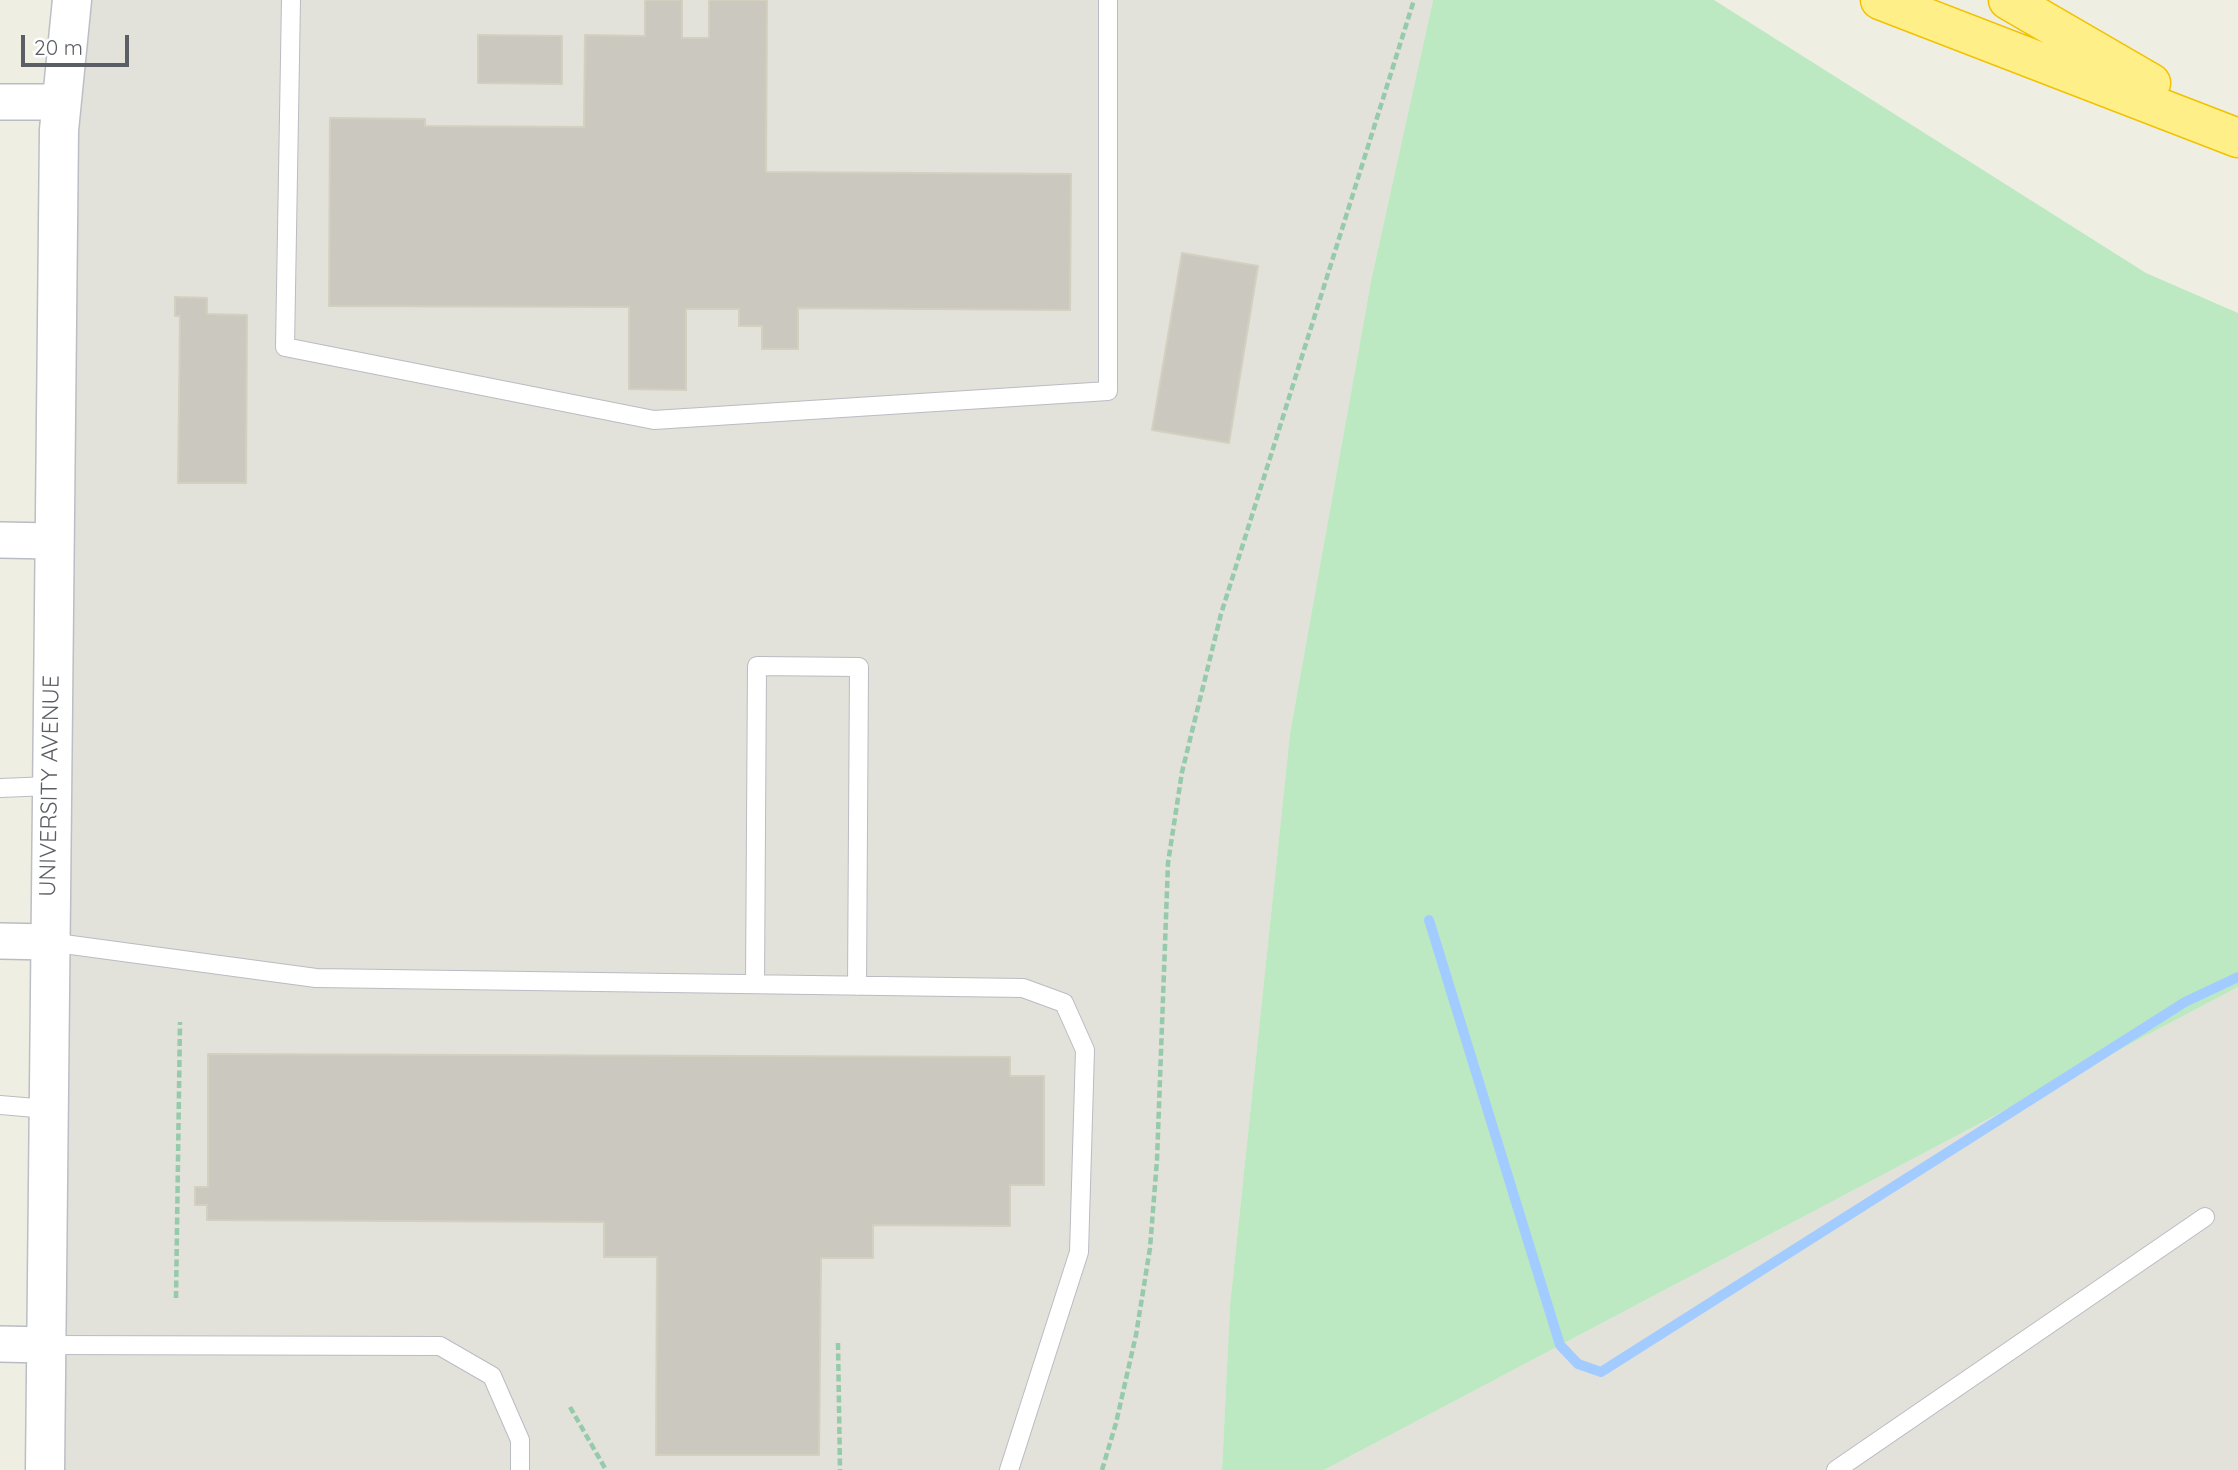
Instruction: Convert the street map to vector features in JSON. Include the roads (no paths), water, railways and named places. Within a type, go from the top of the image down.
[{"type":"highway","points":[[1880,0],[2238,138]]},
{"type":"highway","points":[[2008,0],[2238,131]]},
{"type":"main road","name":"UNIVERSITY AVENUE","points":[[45,1470],[52,541],[60,103],[54,0]]},
{"type":"main road","name":"UNIVERSITY AVENUE","points":[[60,103],[72,0]]},
{"type":"street","points":[[0,102],[60,103]]},
{"type":"street","points":[[0,540],[52,541]]},
{"type":"street","points":[[0,941],[49,942]]},
{"type":"street","points":[[0,1344],[46,1345]]},
{"type":"lane","points":[[291,0],[285,347],[654,420],[1108,391],[1108,0]]},
{"type":"lane","points":[[755,984],[757,666],[859,667],[857,986]]},
{"type":"lane","points":[[0,788],[50,786]]},
{"type":"lane","points":[[49,942],[316,978],[1023,988],[1064,1003],[1085,1050],[1079,1252],[1010,1470]]},
{"type":"lane","points":[[0,1105],[47,1109]]},
{"type":"lane","points":[[1836,1470],[2205,1217]]},
{"type":"lane","points":[[46,1345],[440,1346],[492,1376],[520,1440],[520,1470]]},
{"type":"waterway","points":[[1429,920],[1560,1345],[1578,1364],[1601,1372],[2185,1002],[2238,977]]}]
